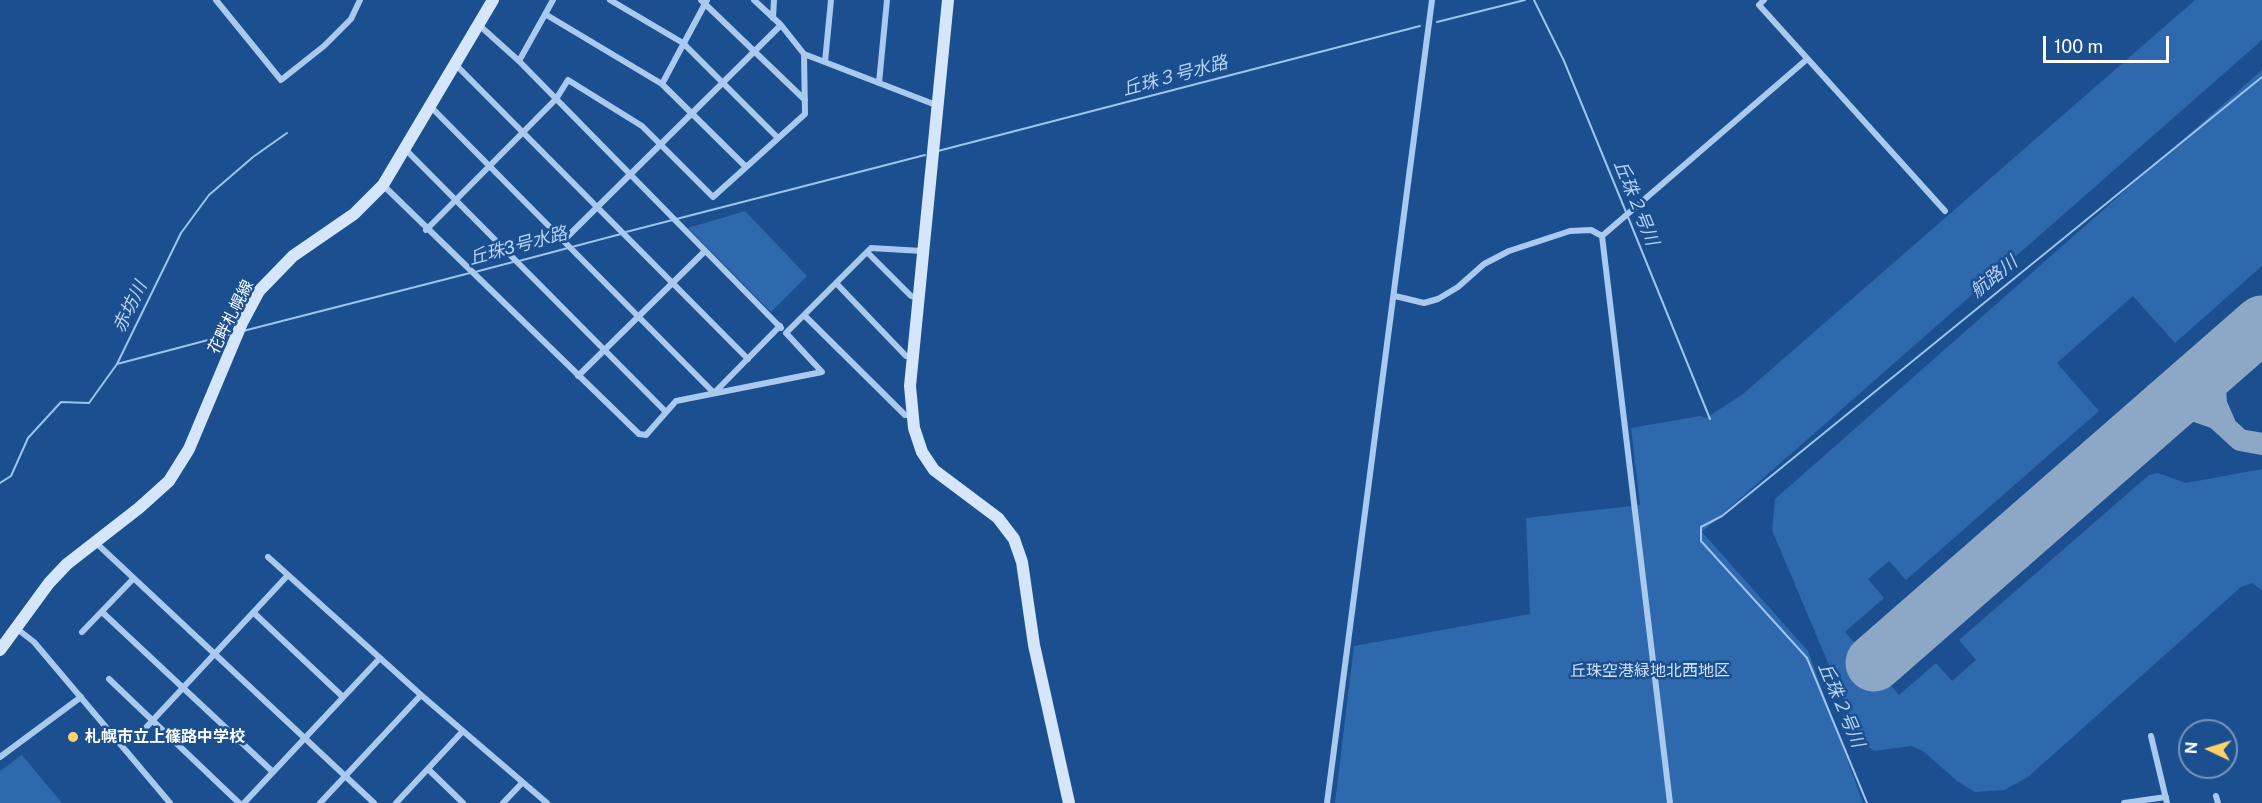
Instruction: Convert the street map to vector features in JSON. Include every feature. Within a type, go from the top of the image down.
[{"type":"street","points":[[216,0],[281,80],[324,46],[351,19],[360,0]]},
{"type":"street","name":"花畔札幌線","points":[[0,650],[49,583],[94,541],[139,508],[169,481],[189,449],[242,323],[260,291],[281,268],[354,214],[383,185],[406,150],[493,0]]},
{"type":"street","points":[[519,62],[553,0]]},
{"type":"street","points":[[610,0],[683,43],[778,138]]},
{"type":"street","points":[[754,0],[781,25],[804,54],[936,105]]},
{"type":"street","points":[[773,18],[774,0]]},
{"type":"street","points":[[825,62],[831,0]]},
{"type":"street","points":[[879,83],[887,0]]},
{"type":"street","points":[[948,0],[912,356],[910,386],[912,415],[922,452],[934,470],[998,518],[1014,539],[1022,562],[1034,645],[1070,803]]},
{"type":"street","points":[[1327,803],[1432,0]]},
{"type":"street","points":[[1764,0],[1759,5],[1806,60],[1945,211]]},
{"type":"street","points":[[662,84],[704,1],[805,100]]},
{"type":"street","points":[[545,14],[662,84],[746,167]]},
{"type":"street","points":[[383,185],[426,230],[639,434],[646,435],[676,401],[822,372],[780,326],[556,99],[478,24]]},
{"type":"street","points":[[567,245],[598,207],[781,25]]},
{"type":"street","points":[[426,230],[556,99],[568,80],[642,126],[713,197],[805,114],[804,54]]},
{"type":"street","points":[[1602,236],[1806,60]]},
{"type":"street","points":[[455,64],[748,359]]},
{"type":"street","points":[[431,107],[714,393]]},
{"type":"street","points":[[406,150],[666,412]]},
{"type":"street","points":[[1395,296],[1424,303],[1438,299],[1458,287],[1484,264],[1509,251],[1570,231],[1591,231],[1602,236]]},
{"type":"street","points":[[1602,236],[1670,803]]},
{"type":"street","points":[[786,333],[871,248],[922,251]]},
{"type":"street","points":[[578,376],[705,251]]},
{"type":"street","points":[[867,252],[911,296],[918,297]]},
{"type":"street","points":[[836,283],[906,356],[912,356]]},
{"type":"street","points":[[804,315],[905,415],[912,415]]},
{"type":"street","points":[[714,393],[780,326]]},
{"type":"street","points":[[94,541],[374,803]]},
{"type":"street","points":[[268,557],[421,695],[547,803]]},
{"type":"street","points":[[140,734],[288,575]]},
{"type":"street","points":[[82,632],[133,579]]},
{"type":"street","points":[[102,612],[273,772]]},
{"type":"street","points":[[254,613],[343,697]]},
{"type":"street","points":[[16,628],[34,642],[170,803]]},
{"type":"street","points":[[244,803],[380,658]]},
{"type":"street","points":[[109,679],[239,803]]},
{"type":"street","points":[[320,803],[421,695]]},
{"type":"street","points":[[0,757],[81,697]]},
{"type":"street","points":[[396,803],[463,731]]},
{"type":"street","points":[[2124,803],[2167,800],[2151,736]]},
{"type":"street","points":[[428,769],[463,803]]},
{"type":"street","points":[[503,803],[522,783]]},
{"type":"green space","name":"丘珠空港緑地北西地区","points":[[2195,0],[2262,0],[2262,40],[1702,532],[1808,651],[1863,803],[1335,803],[1354,646],[1530,614],[1526,518],[1640,505],[1631,428],[1700,416],[1706,418],[1743,394]]},
{"type":"green space","points":[[2262,70],[2262,266],[2175,343],[2133,296],[2057,363],[2099,411],[1906,580],[1889,561],[1868,579],[1884,598],[1845,632],[1899,695],[1936,663],[1952,681],[1976,660],[1959,640],[2149,475],[2158,473],[2186,483],[2262,469],[2262,590],[2252,583],[2241,587],[2028,777],[2004,790],[1975,792],[1957,781],[1923,751],[1911,746],[1874,751],[1863,743],[1858,734],[1772,530],[1775,499]]},
{"type":"green space","points":[[745,211],[807,276],[771,312],[688,228]]},
{"type":"green space","points":[[22,755],[62,803],[0,803],[0,771]]},
{"type":"waterway","name":"丘珠３号水路","points":[[1437,22],[1525,0]]},
{"type":"waterway","name":"丘珠２号川","points":[[1534,0],[1564,61],[1626,212]]},
{"type":"waterway","name":"丘珠３号水路","points":[[938,151],[1420,26]]},
{"type":"waterway","name":"航路川","points":[[1867,803],[1807,658],[1701,541],[1701,527],[1722,516],[2262,77]]},
{"type":"waterway","name":"赤坊川","points":[[0,483],[11,476],[28,438],[61,402],[89,403],[117,364],[181,233],[209,195],[253,157],[287,133]]},
{"type":"waterway","name":"丘珠3号水路","points":[[626,232],[925,155]]},
{"type":"waterway","name":"丘珠２号川","points":[[1628,217],[1710,419]]},
{"type":"waterway","name":"丘珠3号水路","points":[[519,261],[621,234]]},
{"type":"waterway","name":"丘珠3号水路","points":[[475,272],[513,262]]},
{"type":"waterway","name":"丘珠3号水路","points":[[243,331],[470,273]]},
{"type":"waterway","name":"丘珠3号水路","points":[[117,364],[231,334]]},
{"type":"taxiway","points":[[2226,427],[2216,404],[2215,387],[2219,370],[2234,348]]},
{"type":"taxiway","points":[[2150,421],[2176,411],[2196,411],[2216,418],[2240,440],[2262,444]]},
{"type":"runway","points":[[1874,663],[2262,324]]},
{"type":"place","name":"札幌市立上篠路中学校","points":[[73,737]]}]
